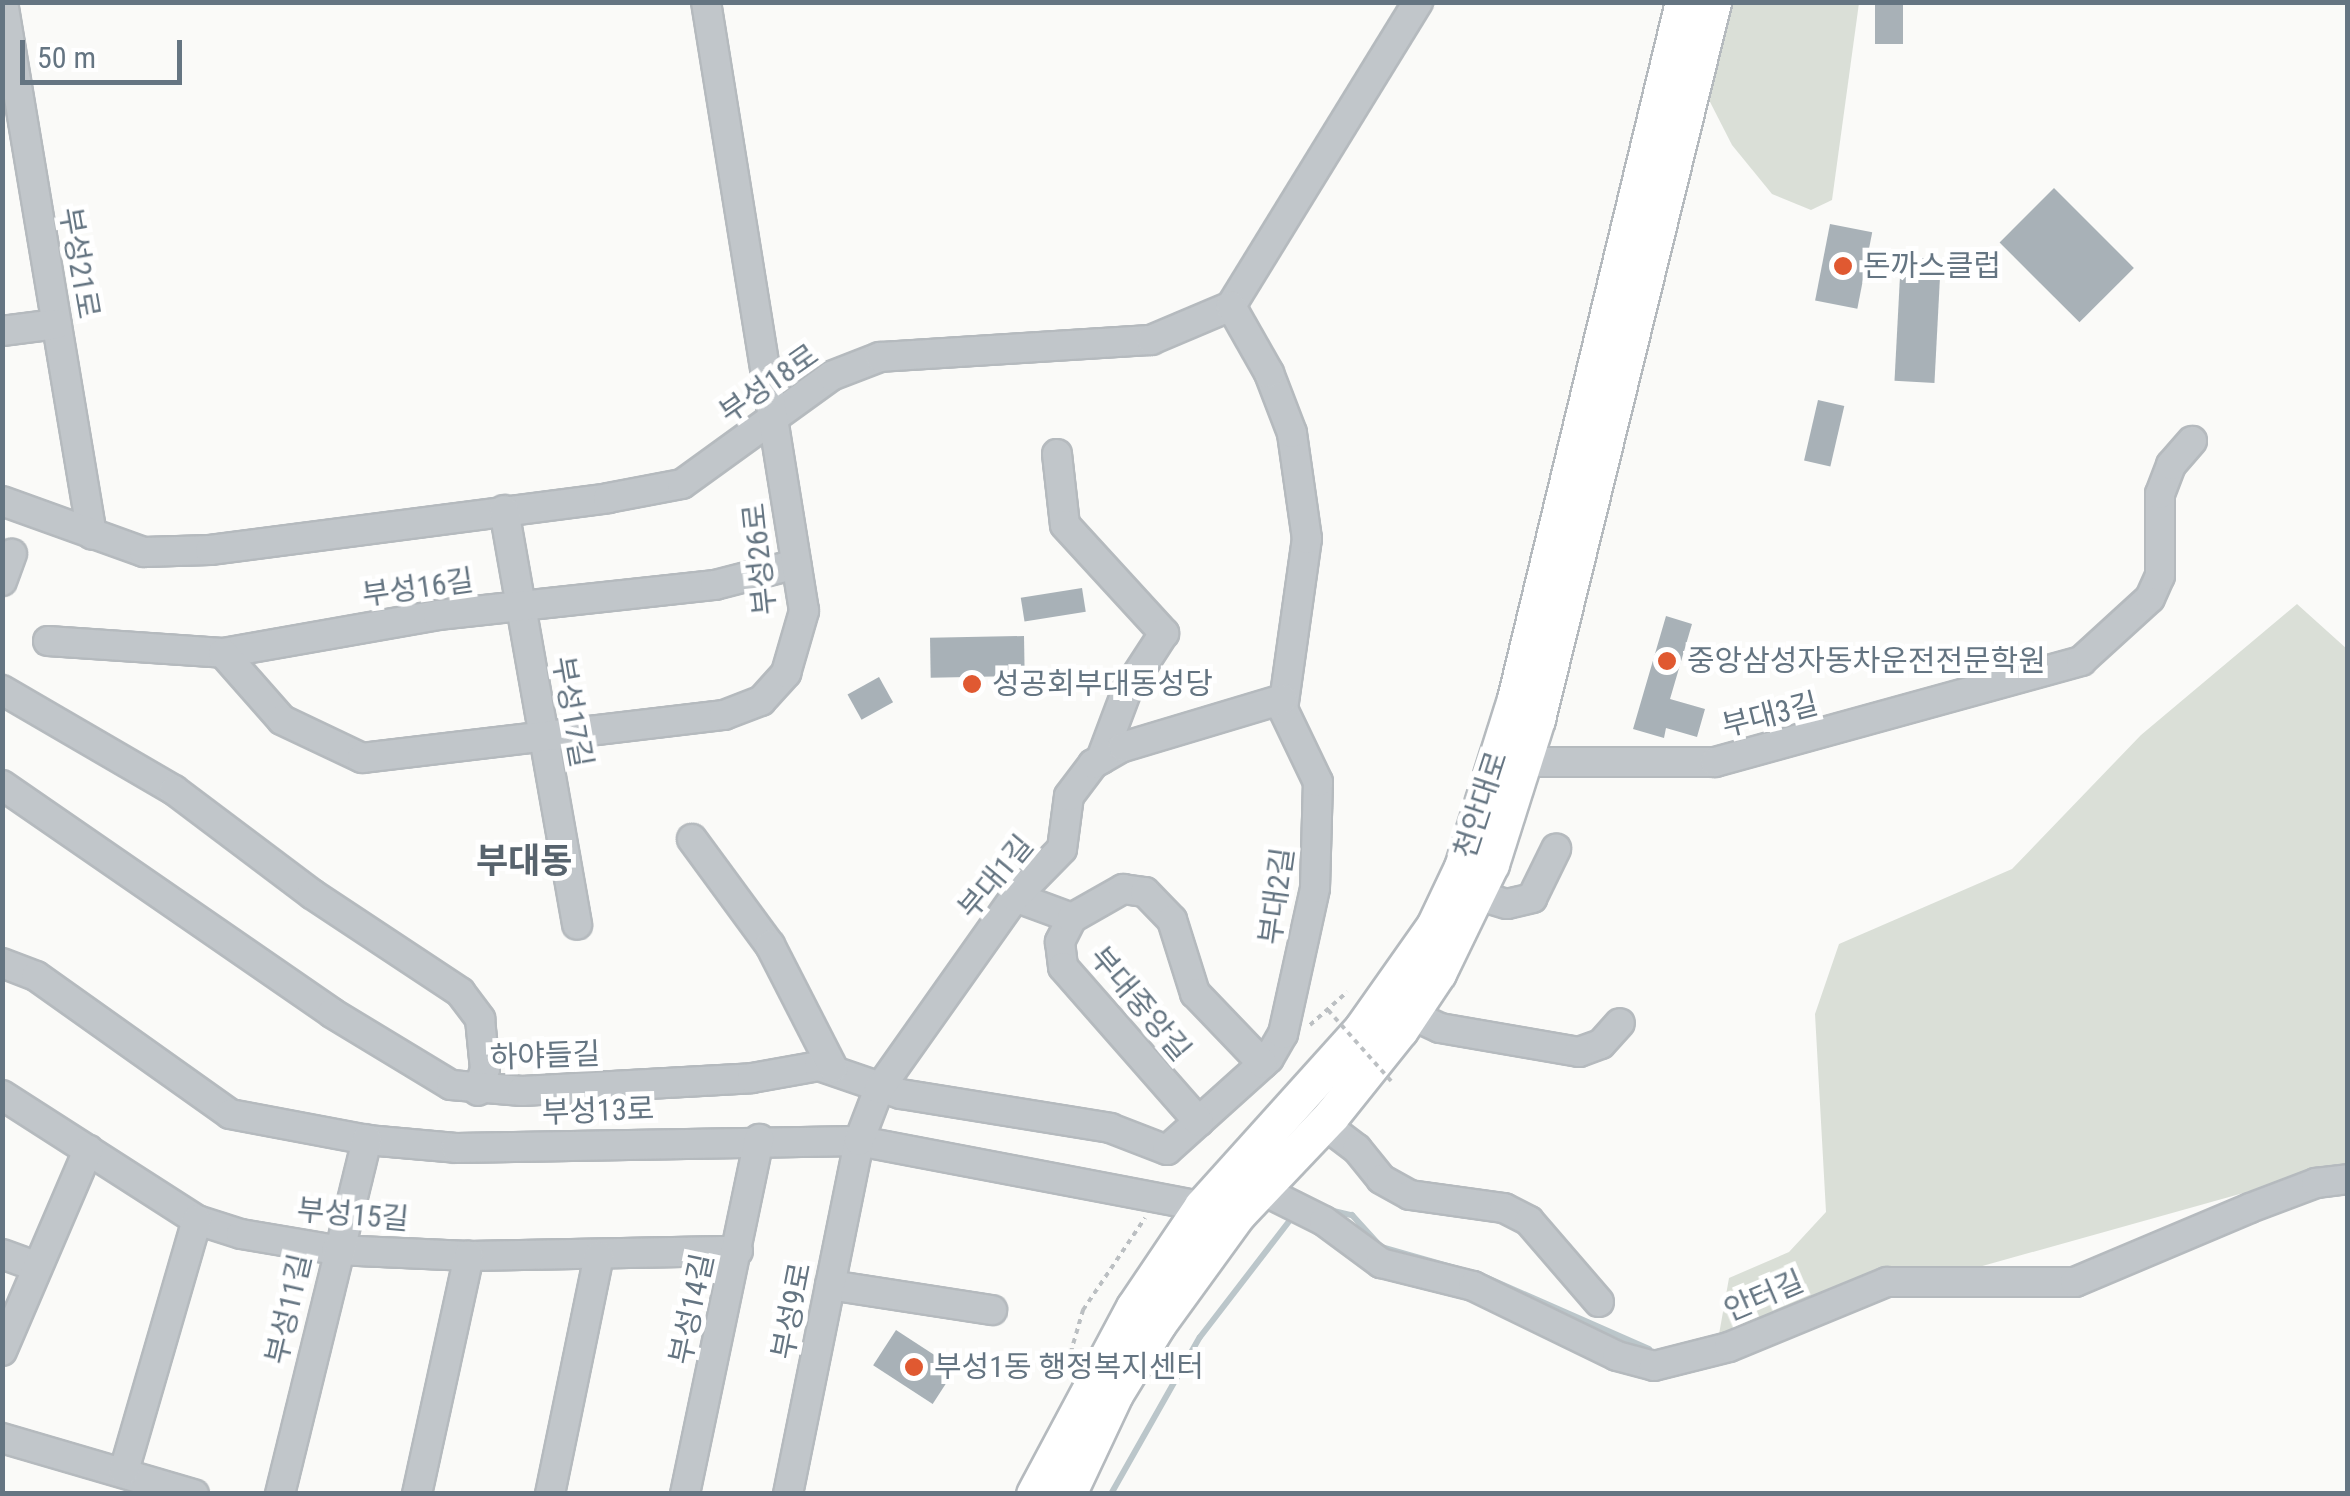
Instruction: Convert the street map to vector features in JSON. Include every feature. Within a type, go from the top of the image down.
[{"type":"main road","name":"천안대로","points":[[1034,1494],[1134,1308],[1202,1206],[1362,1028],[1434,926],[1462,867],[1514,699],[1683,2]]},
{"type":"main road","name":"천안대로","points":[[1068,1494],[1114,1394],[1410,1014],[1478,895],[1526,762],[1713,2]]},
{"type":"street","name":"부성21로","points":[[3,2],[13,129],[56,324],[92,535]]},
{"type":"street","name":"부성26로","points":[[222,653],[282,720],[362,758],[724,716],[761,702],[786,673],[804,611],[706,2]]},
{"type":"street","points":[[1231,306],[1418,2]]},
{"type":"street","name":"부성18로","points":[[2,501],[144,552],[210,550],[682,484],[831,376],[880,357],[1151,340],[1231,306]]},
{"type":"street","name":"부대2길","points":[[1167,1150],[1263,1064],[1282,1034],[1294,996],[1318,844],[1318,782],[1288,731],[1284,699],[1293,609],[1307,539],[1292,433],[1269,373],[1231,306]]},
{"type":"street","points":[[2,331],[56,324]]},
{"type":"street","name":"부대3길","points":[[1526,762],[1715,762],[2081,661],[2150,598],[2160,576],[2160,494],[2172,465],[2192,441]]},
{"type":"street","points":[[1057,454],[1065,525],[1164,632],[1127,690],[1101,759]]},
{"type":"street","name":"부성17길","points":[[504,510],[577,925]]},
{"type":"street","name":"부성16길","points":[[48,641],[222,653],[519,607],[715,584],[796,564]]},
{"type":"street","points":[[2,690],[174,790],[312,894],[460,992],[480,1019],[486,1069],[478,1091]]},
{"type":"street","name":"부대1길","points":[[859,1141],[879,1089],[1016,897],[1062,849],[1069,796],[1101,759],[1123,746],[1284,699]]},
{"type":"street","name":"하야들길","points":[[2,785],[423,1072],[478,1091],[833,1068],[879,1089],[1110,1128],[1167,1150]]},
{"type":"street","points":[[692,839],[770,944],[833,1068]]},
{"type":"street","points":[[1478,895],[1508,904],[1532,898],[1556,849]]},
{"type":"street","name":"부대중앙길","points":[[1199,1122],[1063,967],[1060,942],[1072,918],[1123,889],[1146,892],[1172,920],[1195,993],[1263,1064]]},
{"type":"street","name":"부대중앙길","points":[[1016,897],[1072,918]]},
{"type":"street","name":"부성13로","points":[[2,963],[36,976],[230,1114],[367,1140],[456,1148],[760,1138],[859,1141],[1202,1206],[1263,1202]]},
{"type":"street","points":[[1410,1014],[1440,1028],[1580,1052],[1601,1044],[1620,1023]]},
{"type":"street","name":"부성15길","points":[[2,1095],[197,1220],[336,1250],[469,1256],[738,1251]]},
{"type":"street","points":[[1324,1124],[1357,1149],[1380,1179],[1410,1195],[1504,1208],[1529,1221],[1599,1302]]},
{"type":"street","name":"부성14길","points":[[685,1494],[760,1138]]},
{"type":"street","name":"부성11길","points":[[280,1494],[336,1250],[367,1140]]},
{"type":"street","name":"부성9로","points":[[788,1494],[859,1141]]},
{"type":"street","points":[[2,1351],[35,1266],[88,1150]]},
{"type":"street","name":"안터길","points":[[1230,1174],[1263,1202],[1324,1221],[1382,1263],[1473,1286],[1617,1356],[1654,1366],[1729,1347],[1887,1282],[2075,1282],[2250,1208],[2348,1178]]},
{"type":"street","points":[[124,1471],[197,1220]]},
{"type":"street","points":[[2,1254],[35,1266]]},
{"type":"street","points":[[418,1494],[469,1256]]},
{"type":"street","points":[[550,1494],[599,1256]]},
{"type":"street","points":[[830,1285],[992,1310]]},
{"type":"street","points":[[2,1438],[194,1494]]},
{"type":"path","points":[[1299,1035],[1347,992]]},
{"type":"path","points":[[1328,1010],[1392,1082]]},
{"type":"path","points":[[1060,1389],[1084,1310],[1159,1197]]},
{"type":"shaded area","points":[[1730,3],[1859,3],[1832,200],[1811,210],[1772,194],[1732,145],[1708,98]]},
{"type":"shaded area","points":[[2297,604],[2347,649],[2347,1164],[1718,1340],[1729,1278],[1789,1252],[1826,1212],[1815,1014],[1839,944],[2012,869],[2141,735]]},
{"type":"building","points":[[1875,2],[1903,2],[1903,44],[1875,44]]},
{"type":"building","points":[[2054,188],[2134,268],[2079,322],[2000,242]]},
{"type":"building","name":"돈까스클럽","points":[[1830,224],[1872,232],[1857,309],[1815,301]]},
{"type":"building","points":[[1901,257],[1941,259],[1934,383],[1895,381]]},
{"type":"building","points":[[1818,400],[1844,406],[1830,466],[1804,460]]},
{"type":"building","points":[[1082,588],[1086,612],[1025,621],[1021,598]]},
{"type":"building","name":"중앙삼성자동차운전전문학원","points":[[1666,616],[1692,624],[1670,699],[1705,709],[1697,737],[1666,728],[1664,738],[1633,729]]},
{"type":"building","points":[[1024,636],[1025,676],[931,678],[930,638]]},
{"type":"building","points":[[879,677],[893,702],[862,720],[848,694]]},
{"type":"building","name":"부성1동 행정복지센터","points":[[896,1330],[956,1369],[933,1404],[873,1365]]},
{"type":"waterway","points":[[1325,1209],[1352,1215],[1381,1247],[1459,1269]]},
{"type":"waterway","points":[[1111,1494],[1200,1337],[1294,1215]]},
{"type":"waterway","points":[[1476,1273],[1649,1349]]},
{"type":"place","name":"돈까스클럽","points":[[1843,266]]},
{"type":"place","name":"중앙삼성자동차운전전문학원","points":[[1667,661]]},
{"type":"place","name":"성공회부대동성당","points":[[972,684]]},
{"type":"place","name":"부성1동 행정복지센터","points":[[914,1367]]},
{"type":"district","name":"부대동","points":[[524,862]]}]
